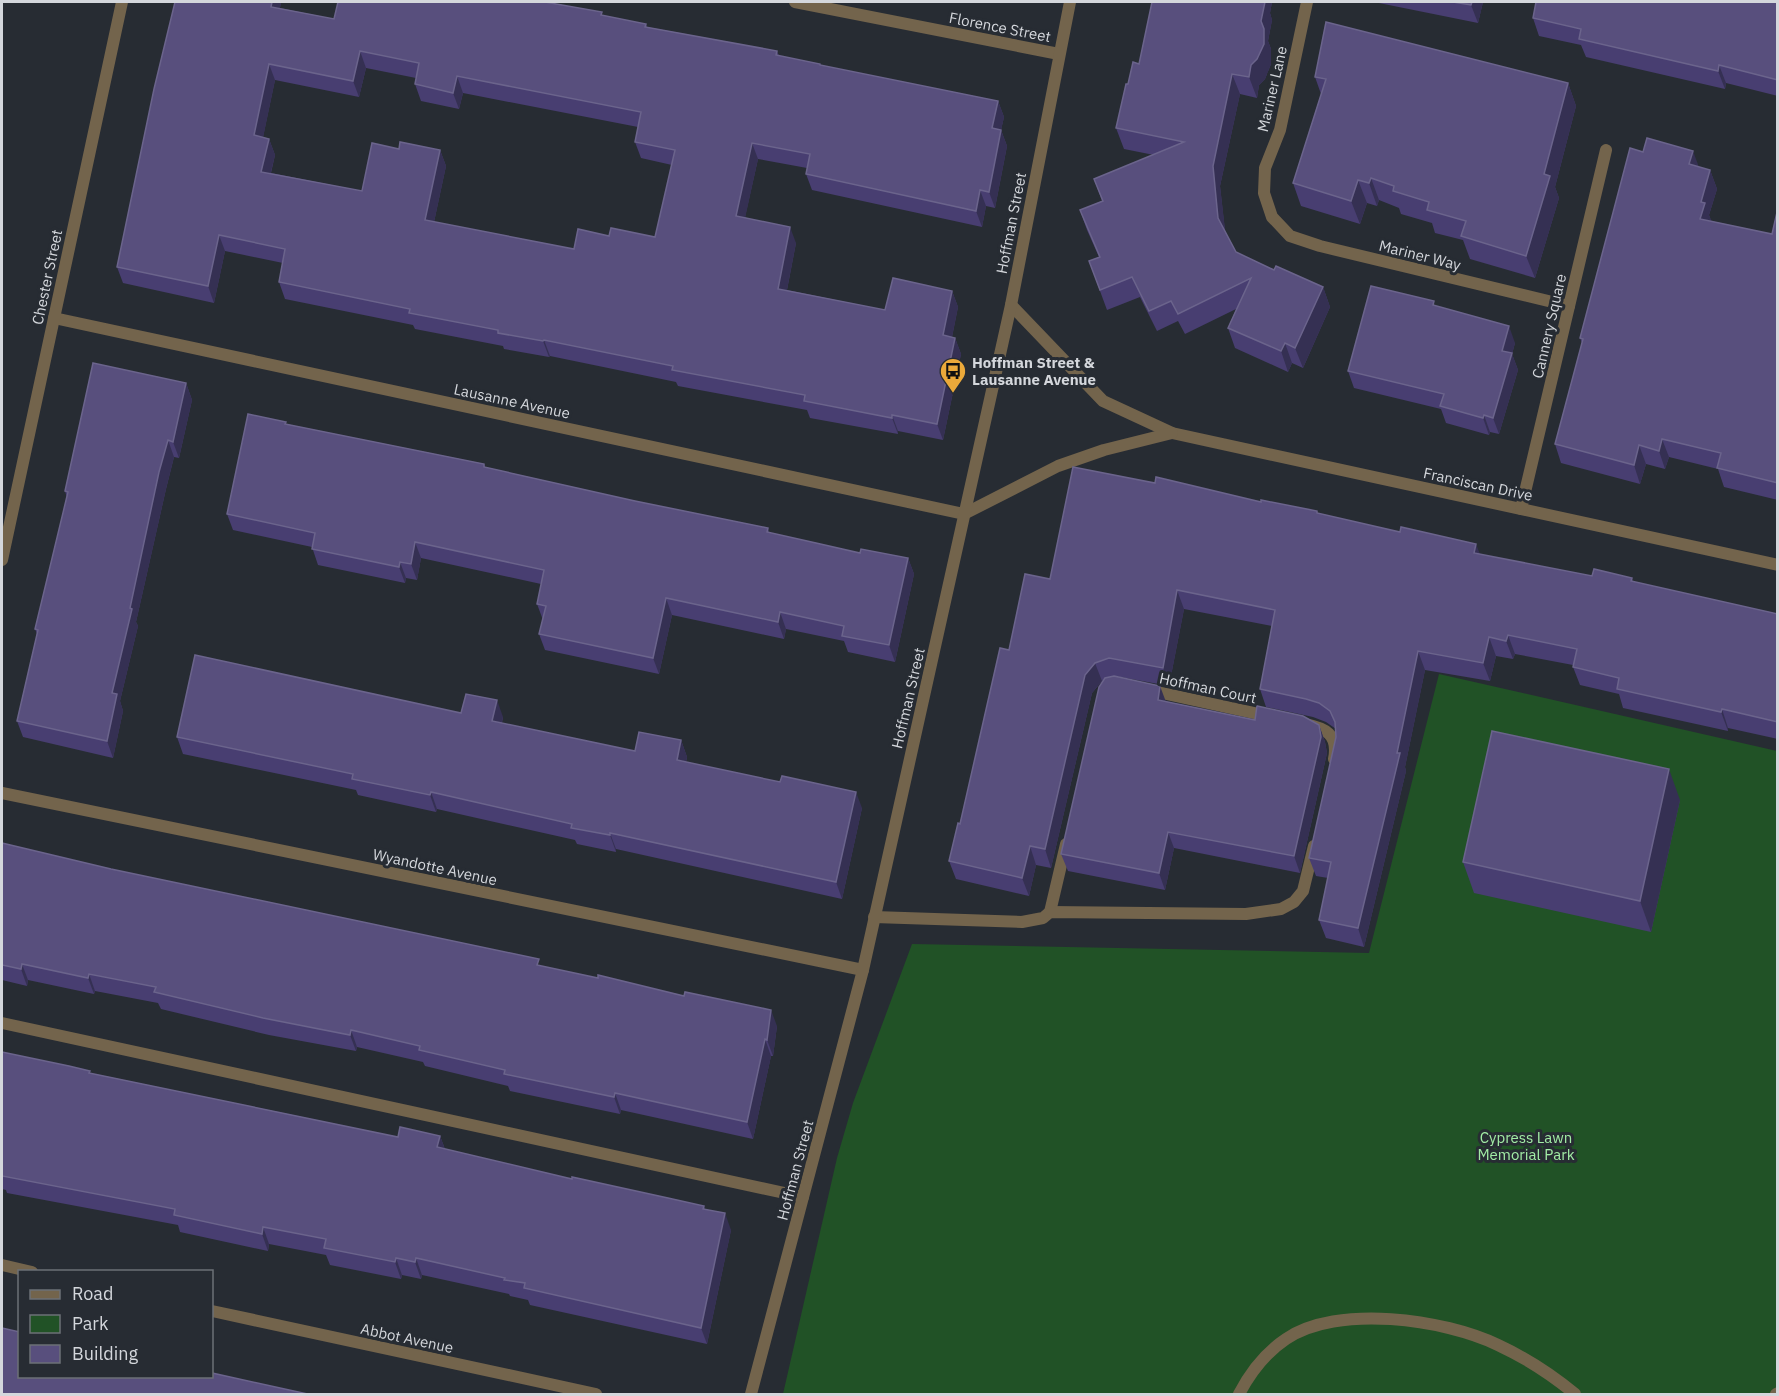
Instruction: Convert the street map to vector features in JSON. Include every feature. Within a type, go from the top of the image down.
[{"type":"street","name":"Chester Street","points":[[2,560],[122,2]]},
{"type":"street","name":"Florence Street","points":[[795,2],[1059,54]]},
{"type":"street","name":"Hoffman Street","points":[[751,1395],[863,970],[1011,305],[1070,2]]},
{"type":"street","name":"Mariner Lane","points":[[1272,217],[1264,193],[1265,168],[1280,130],[1307,2]]},
{"type":"street","name":"Cannery Square","points":[[1521,509],[1606,150]]},
{"type":"street","name":"Mariner Way","points":[[1272,217],[1290,236],[1320,246],[1569,306]]},
{"type":"street","name":"Franciscan Drive","points":[[1011,305],[1103,401],[1172,433],[1778,565]]},
{"type":"street","name":"Lausanne Avenue","points":[[54,318],[964,514]]},
{"type":"street","name":"Franciscan Drive","points":[[964,514],[1058,466],[1104,450],[1172,433]]},
{"type":"street","name":"Hoffman Court","points":[[1132,687],[1321,728],[1330,734],[1335,743],[1330,777]]},
{"type":"street","name":"Wyandotte Avenue","points":[[2,793],[863,970]]},
{"type":"street","points":[[874,917],[1023,922],[1043,918],[1050,912],[1068,834]]},
{"type":"street","points":[[1050,912],[1237,914],[1281,909],[1294,902],[1303,891],[1317,834]]},
{"type":"street","points":[[2,1023],[803,1197]]},
{"type":"street","points":[[2,1265],[23,1270]]},
{"type":"street","name":"Abbot Avenue","points":[[213,1311],[596,1395]]},
{"type":"street","points":[[1239,1395],[1248,1378],[1266,1355],[1286,1338],[1311,1326],[1339,1320],[1368,1318],[1429,1324],[1496,1344],[1529,1361],[1575,1395]]},
{"type":"green space","name":"Cypress Lawn Memorial Park","points":[[1439,674],[1777,751],[1777,1394],[783,1394],[837,1158],[853,1103],[912,944],[1369,953]]},
{"type":"building","points":[[175,2],[272,2],[271,7],[334,19],[338,2],[545,2],[602,12],[601,15],[646,24],[645,27],[777,51],[776,55],[820,65],[998,101],[992,128],[1001,130],[989,192],[980,190],[976,211],[806,174],[810,154],[752,143],[736,216],[790,227],[778,289],[885,310],[893,278],[952,291],[943,335],[955,338],[937,424],[804,401],[805,395],[672,370],[673,366],[498,333],[498,330],[409,313],[410,309],[279,282],[285,249],[219,235],[208,286],[117,267],[154,89]],"holes":[[[360,51],[419,63],[415,84],[453,93],[457,76],[641,112],[635,142],[675,150],[655,237],[611,228],[609,236],[578,229],[574,249],[425,220],[440,150],[400,142],[399,149],[372,143],[362,191],[261,172],[269,139],[254,135],[269,64],[353,81]]]},
{"type":"building","points":[[1152,2],[1265,2],[1261,21],[1264,29],[1264,44],[1257,59],[1251,65],[1249,77],[1232,74],[1213,166],[1218,218],[1236,252],[1274,270],[1276,266],[1323,287],[1295,348],[1285,343],[1281,351],[1228,328],[1251,278],[1178,314],[1171,301],[1149,311],[1132,277],[1100,290],[1089,261],[1100,257],[1080,210],[1103,201],[1094,179],[1184,142],[1116,128],[1133,62],[1139,64]]},
{"type":"building","points":[[1453,2],[1472,2],[1471,5]]},
{"type":"building","points":[[1536,2],[1778,2],[1778,80],[1719,65],[1718,71],[1579,39],[1581,29],[1533,18]]},
{"type":"building","points":[[1326,22],[1568,83],[1544,174],[1550,176],[1526,256],[1461,236],[1466,221],[1427,210],[1429,202],[1393,191],[1394,186],[1371,178],[1369,183],[1358,180],[1351,201],[1293,183],[1326,79],[1315,77]]},
{"type":"building","points":[[1647,138],[1693,151],[1689,164],[1710,170],[1701,202],[1705,203],[1700,219],[1772,234],[1778,208],[1778,483],[1717,468],[1721,453],[1662,439],[1659,451],[1639,445],[1634,465],[1555,444],[1583,339],[1580,338],[1630,148],[1643,152]]},
{"type":"building","points":[[1371,286],[1434,301],[1433,305],[1509,326],[1502,351],[1512,353],[1493,418],[1484,415],[1483,418],[1440,406],[1444,394],[1348,371]]},
{"type":"building","points":[[93,363],[186,383],[173,442],[168,440],[159,472],[130,608],[132,609],[112,693],[117,694],[107,741],[17,721],[38,630],[35,629],[68,492],[65,491]]},
{"type":"building","points":[[248,414],[286,422],[285,424],[484,464],[484,467],[635,501],[768,528],[767,532],[860,553],[861,549],[908,558],[889,645],[842,636],[844,626],[780,612],[778,622],[666,598],[653,658],[539,634],[546,606],[537,604],[544,570],[415,542],[411,564],[400,562],[399,567],[312,549],[315,533],[227,514]]},
{"type":"building","points":[[1073,467],[1155,483],[1156,477],[1261,502],[1261,500],[1317,511],[1317,513],[1400,532],[1401,527],[1476,544],[1474,553],[1592,576],[1594,569],[1632,578],[1631,581],[1778,614],[1778,722],[1617,689],[1619,678],[1573,667],[1577,649],[1508,635],[1506,641],[1489,637],[1483,663],[1418,651],[1397,753],[1400,753],[1358,928],[1319,920],[1331,862],[1309,858],[1336,737],[1335,722],[1330,711],[1319,703],[1260,689],[1275,610],[1177,590],[1163,668],[1109,658],[1095,663],[1085,675],[1045,849],[1030,846],[1022,878],[949,861],[958,823],[960,824],[1000,648],[1009,650],[1025,574],[1050,579]]},
{"type":"building","points":[[195,655],[461,713],[466,694],[497,700],[492,721],[635,751],[639,732],[681,740],[677,760],[780,782],[782,776],[856,792],[836,882],[610,833],[610,835],[571,828],[572,824],[431,792],[430,795],[352,779],[353,774],[177,737]]},
{"type":"building","points":[[1114,676],[1160,686],[1158,700],[1255,720],[1257,706],[1303,716],[1319,725],[1321,737],[1294,856],[1168,832],[1159,873],[1061,854],[1099,687],[1105,678]]},
{"type":"building","points":[[1492,731],[1669,769],[1640,901],[1463,862]]},
{"type":"building","points":[[2,843],[111,869],[539,959],[537,965],[598,978],[598,975],[684,996],[685,992],[771,1010],[767,1040],[765,1039],[747,1122],[615,1093],[614,1097],[504,1074],[505,1070],[419,1050],[420,1046],[351,1030],[350,1035],[263,1018],[154,992],[156,987],[89,974],[88,978],[22,964],[21,969],[2,965]]},
{"type":"building","points":[[2,1052],[90,1071],[89,1073],[398,1137],[400,1127],[440,1136],[437,1147],[572,1179],[572,1177],[704,1206],[703,1209],[725,1213],[701,1328],[524,1288],[525,1283],[416,1258],[415,1262],[396,1258],[395,1262],[324,1248],[326,1239],[263,1227],[262,1234],[174,1215],[175,1209],[2,1176]]},
{"type":"building","points":[[2,1328],[18,1332],[18,1378],[213,1378],[213,1373],[312,1395],[2,1395]]},
{"type":"place","name":"Hoffman Street & Lausanne Avenue","points":[[953,394]]}]
